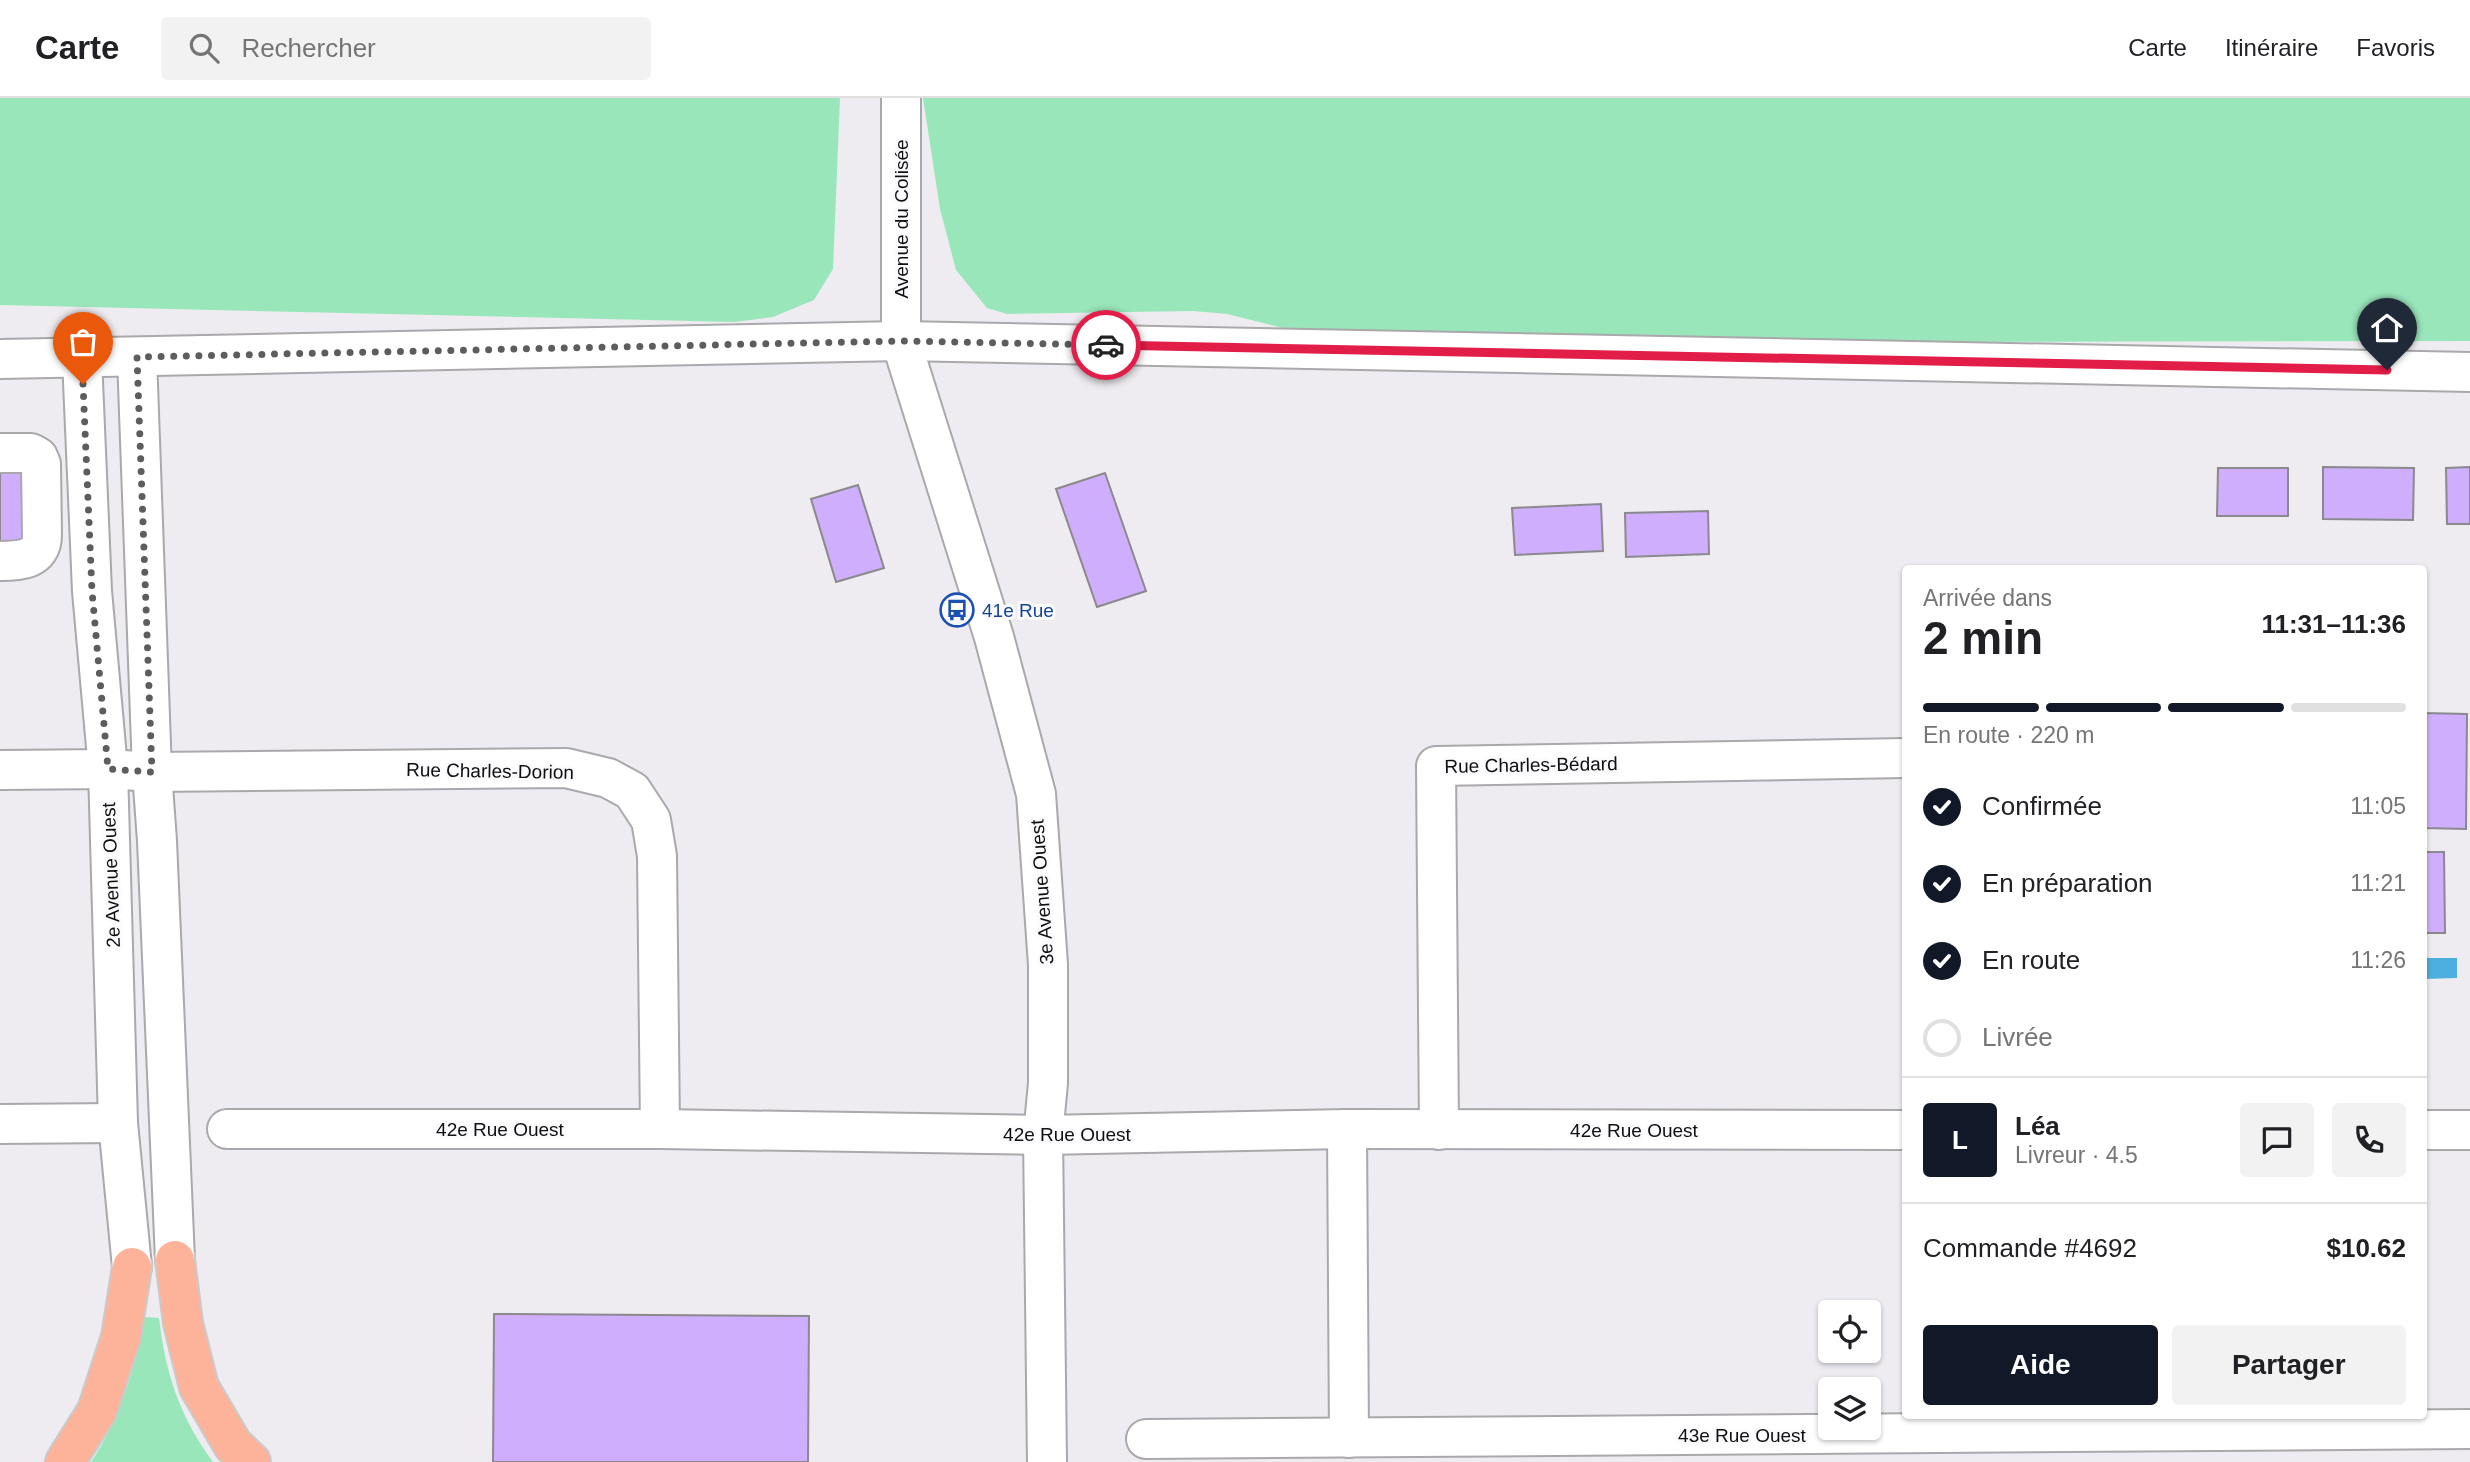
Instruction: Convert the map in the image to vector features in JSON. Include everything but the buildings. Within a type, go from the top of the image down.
[{"type":"highway","points":[[176,1261],[183,1323],[199,1387],[233,1445],[251,1462]]},
{"type":"highway","points":[[65,1462],[97,1411],[121,1338],[132,1267]]},
{"type":"street","name":"Avenue du Colisée","points":[[901,98],[901,341]]},
{"type":"street","points":[[0,359],[901,341],[2470,372]]},
{"type":"street","name":"3e Avenue Ouest","points":[[901,341],[994,637],[1036,794],[1048,965],[1048,1083],[1043,1135],[1047,1462]]},
{"type":"street","points":[[137,357],[152,772],[176,1261]]},
{"type":"street","name":"2e Avenue Ouest","points":[[82,358],[92,591],[108,769],[118,1123],[132,1267]]},
{"type":"street","points":[[0,453],[31,453],[38,457],[41,464],[43,535],[37,553],[29,559],[0,561]]},
{"type":"street","name":"Rue Charles-Bédard","points":[[1439,1130],[1436,766],[1902,758]]},
{"type":"street","name":"Rue Charles-Dorion","points":[[0,770],[108,769],[152,772],[566,768],[608,778],[632,791],[651,820],[657,856],[660,1129]]},
{"type":"street","points":[[0,1124],[118,1123]]},
{"type":"street","name":"42e Rue Ouest","points":[[228,1129],[660,1129],[1043,1135],[1347,1129],[1902,1130]]},
{"type":"street","points":[[1347,1129],[1349,1438]]},
{"type":"street","points":[[2427,1130],[2470,1130]]},
{"type":"street","name":"43e Rue Ouest","points":[[1146,1439],[2470,1429]]},
{"type":"green space","points":[[0,98],[840,98],[833,269],[814,300],[773,317],[734,322],[0,305]]},
{"type":"green space","points":[[923,98],[2470,98],[2470,341],[1343,343],[1227,314],[1193,311],[1007,314],[987,308],[956,270],[940,209]]},
{"type":"green space","points":[[145,1317],[159,1318],[176,1394],[191,1428],[213,1462],[91,1462],[110,1428],[125,1392]]},
{"type":"water","points":[[2427,958],[2457,958],[2457,978],[2427,979]]},
{"type":"way so far","points":[[83,384],[92,591],[108,769],[152,772],[137,357],[901,341],[1106,345]]},
{"type":"place","name":"41e Rue","points":[[957,610]]},
{"type":"route","points":[[1106,345],[2387,370]]}]
